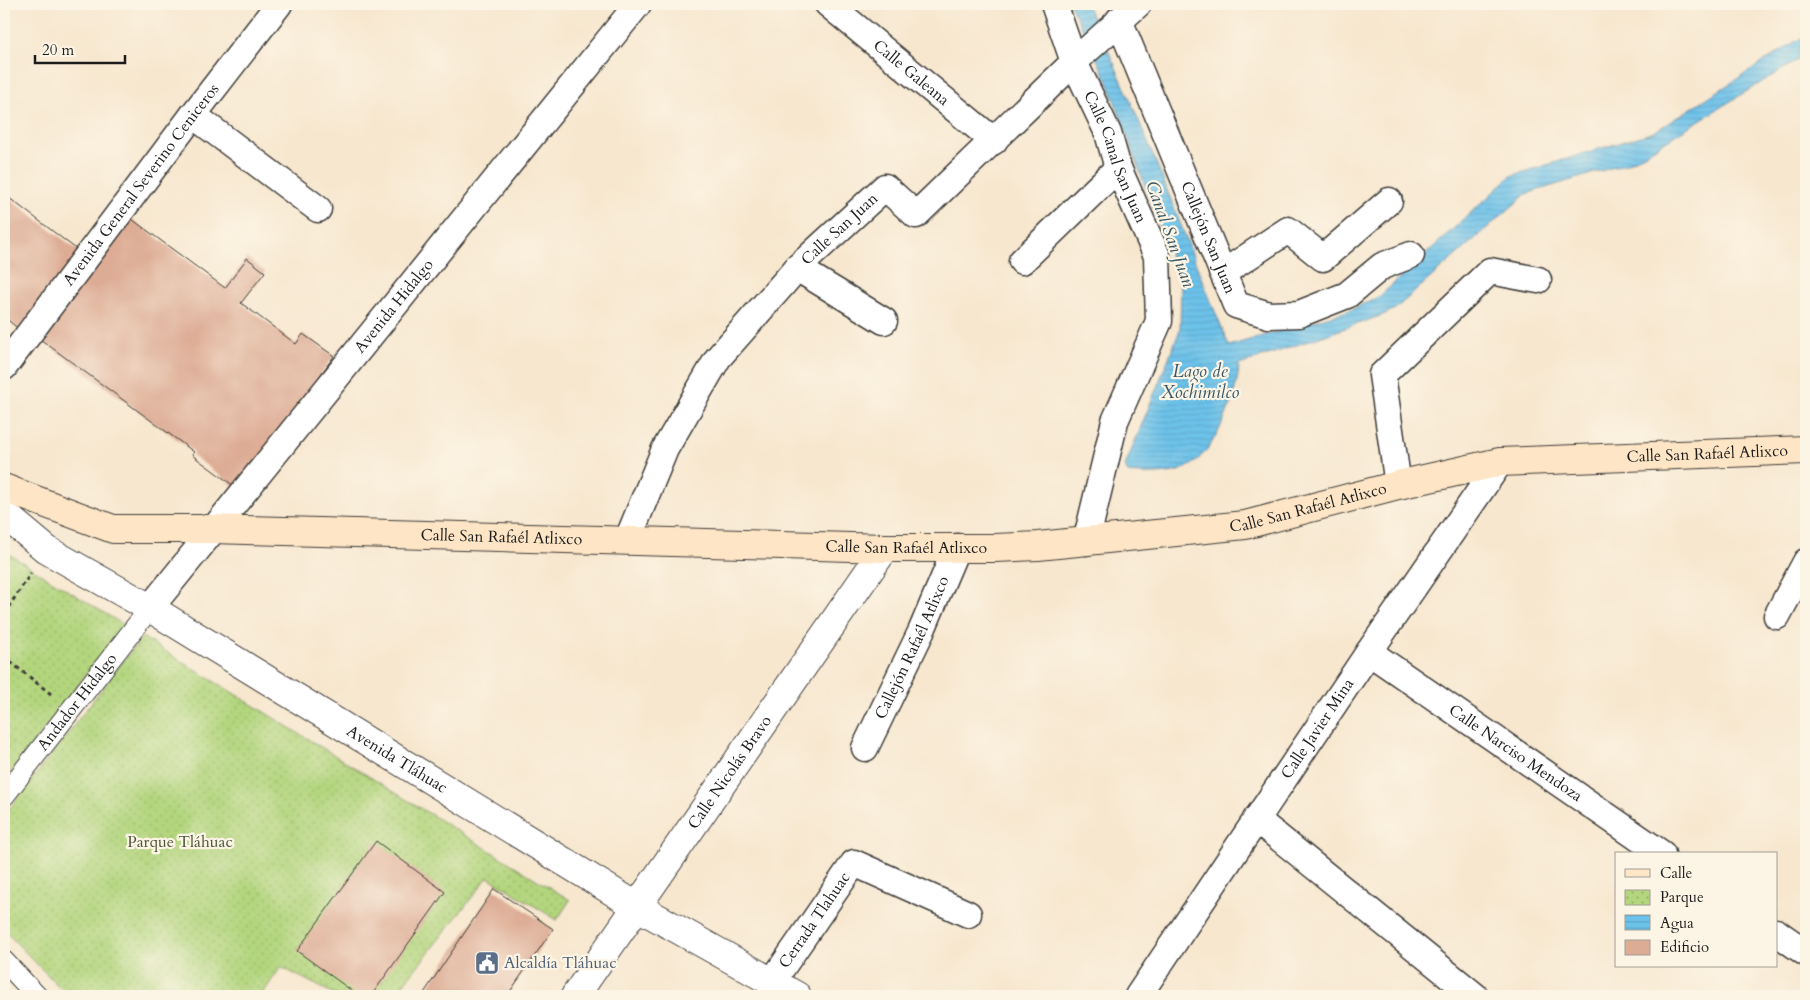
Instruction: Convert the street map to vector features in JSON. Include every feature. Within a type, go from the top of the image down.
[{"type":"main road","name":"Calle San Rafaél Atlixco","points":[[4,488],[113,529],[212,529],[628,539],[885,548],[995,548],[1086,542],[1244,525],[1398,485],[1500,462],[1806,450]]},
{"type":"street","name":"Avenida General Severino Ceniceros","points":[[4,367],[192,115],[279,4]]},
{"type":"street","name":"Avenida Hidalgo","points":[[150,608],[638,4]]},
{"type":"street","name":"Calle Galeana","points":[[828,4],[994,141]]},
{"type":"street","name":"Calle Canal San Juan","points":[[1054,4],[1074,62],[1108,133],[1118,168],[1157,256],[1159,321],[1115,421],[1086,542]]},
{"type":"street","name":"Calle San Juan","points":[[628,539],[665,449],[718,358],[797,268],[885,187],[916,215],[1074,62],[1129,12]]},
{"type":"street","name":"Callejón San Juan","points":[[1129,12],[1236,305],[1269,315],[1299,314],[1347,295],[1382,266],[1411,255]]},
{"type":"street","points":[[192,115],[318,209]]},
{"type":"street","points":[[1022,260],[1118,168]]},
{"type":"street","points":[[1223,273],[1288,230],[1323,258],[1388,201]]},
{"type":"street","points":[[797,268],[884,321]]},
{"type":"street","points":[[1398,485],[1382,376],[1490,271],[1538,280]]},
{"type":"street","name":"Calle Javier Mina","points":[[1138,996],[1369,652],[1500,462]]},
{"type":"street","name":"Avenida Tláhuac","points":[[4,514],[47,550],[150,608],[638,907],[796,996]]},
{"type":"street","name":"Callejón Rafaél Atlixco","points":[[865,748],[921,632],[957,547]]},
{"type":"street","name":"Calle Nicolás Bravo","points":[[575,996],[885,548]]},
{"type":"street","points":[[1777,616],[1806,562]]},
{"type":"street","name":"Andador Hidalgo","points":[[4,796],[150,608]]},
{"type":"street","name":"Calle Narciso Mendoza","points":[[1369,652],[1659,852]]},
{"type":"street","points":[[1256,819],[1475,996]]},
{"type":"street","name":"Cerrada Tlahuac","points":[[772,982],[854,863],[968,914]]},
{"type":"street","points":[[1778,933],[1806,953]]},
{"type":"street","points":[[4,961],[37,996]]},
{"type":"path","points":[[4,614],[47,550]]},
{"type":"path","points":[[4,656],[55,697]]},
{"type":"green space","points":[[4,551],[124,625],[4,781]]},
{"type":"green space","name":"Parque Tláhuac","points":[[142,637],[570,900],[557,920],[488,877],[394,996],[338,996],[281,967],[261,996],[68,996],[4,930],[4,816]]},
{"type":"water","points":[[1070,4],[1086,4],[1106,46],[1143,130],[1229,346],[1351,310],[1380,296],[1511,176],[1654,132],[1806,35],[1806,55],[1627,163],[1526,194],[1395,309],[1383,315],[1239,365],[1238,378],[1223,423],[1206,451],[1186,468],[1174,472],[1134,474],[1128,473],[1125,466],[1180,330],[1181,286],[1107,80]]},
{"type":"building","points":[[4,194],[80,252],[20,330],[4,317]]},
{"type":"building","points":[[129,217],[225,288],[247,258],[265,272],[241,303],[296,344],[303,334],[334,356],[238,489],[192,455],[194,452],[40,339]]},
{"type":"building","points":[[376,841],[445,892],[371,996],[359,996],[297,951]]},
{"type":"building","name":"Alcaldía Tláhuac","points":[[494,889],[553,929],[507,996],[422,996]]},
{"type":"place","name":"Alcaldía Tláhuac","points":[[487,963]]},
{"type":"water label","name":"Canal San Juan","points":[[1170,234]]},
{"type":"water label","name":"Lago de Xochimilco","points":[[1200,381]]}]
